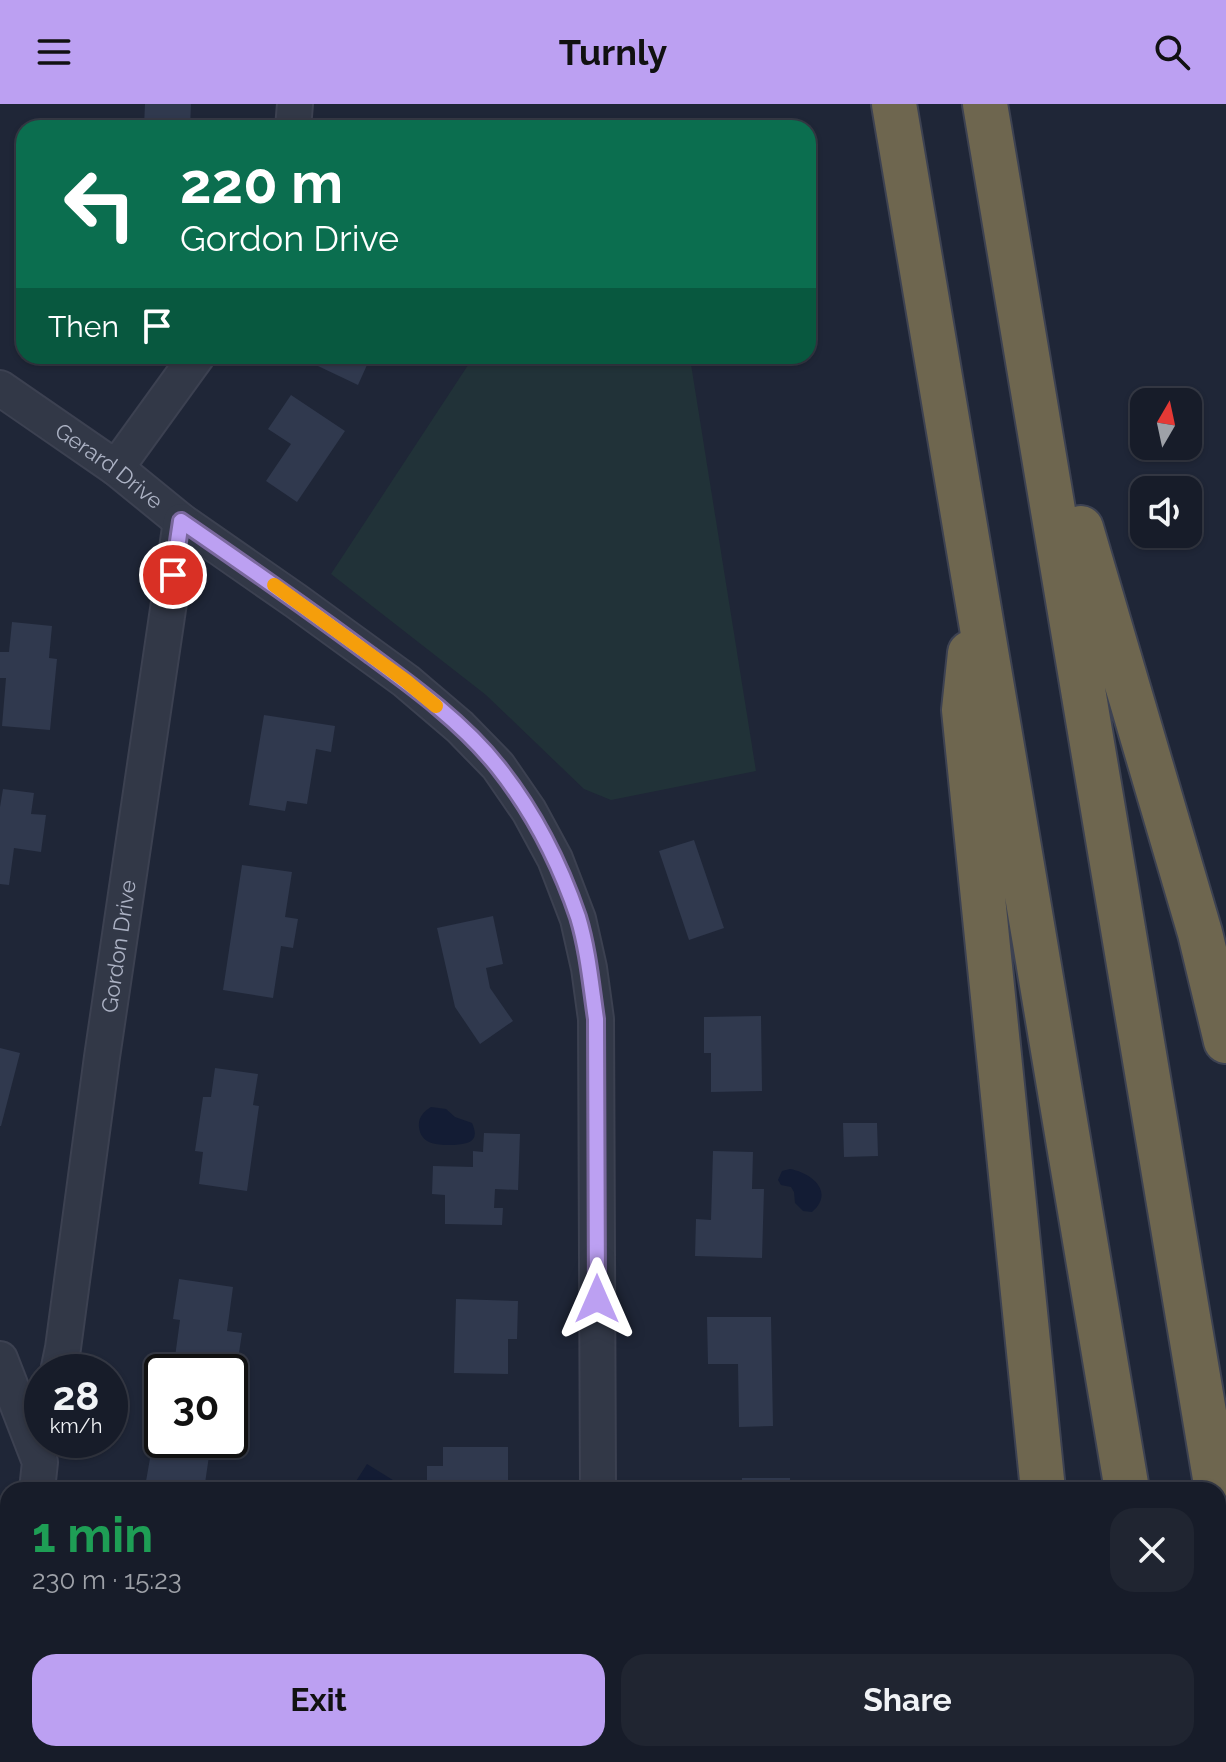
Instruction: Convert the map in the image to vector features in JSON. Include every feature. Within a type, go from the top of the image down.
[{"type":"highway","points":[[894,104],[1126,1482]]},
{"type":"highway","points":[[985,104],[1216,1482]]},
{"type":"highway","points":[[1025,337],[1200,933],[1226,1011]]},
{"type":"highway","points":[[976,595],[964,710],[1042,1482]]},
{"type":"highway","points":[[1200,933],[1226,1041]]},
{"type":"street","points":[[116,468],[191,364]]},
{"type":"street","name":"Gerard Drive","points":[[0,388],[116,468],[181,521],[406,681],[460,727],[498,766],[529,811],[555,859],[578,919],[596,1019],[598,1482]]},
{"type":"street","name":"Gordon Drive","points":[[62,1354],[181,521]]},
{"type":"street","points":[[0,1359],[40,1464]]},
{"type":"shaded area","points":[[469,364],[691,364],[756,771],[611,800],[584,789],[486,695],[331,574]]},
{"type":"water","points":[[431,1107],[446,1109],[455,1117],[472,1123],[474,1138],[465,1144],[454,1145],[427,1141],[419,1124]]},
{"type":"water","points":[[790,1169],[818,1184],[821,1197],[819,1205],[812,1212],[803,1211],[795,1203],[791,1187],[781,1185],[778,1180],[782,1171]]},
{"type":"water","points":[[367,1464],[396,1482],[356,1482]]},
{"type":"building","points":[[145,104],[191,104],[190,120],[144,120]]},
{"type":"building","points":[[319,364],[367,364],[358,385]]},
{"type":"building","points":[[291,395],[345,431],[297,502],[266,481],[291,444],[268,429]]},
{"type":"building","points":[[12,622],[52,626],[49,658],[57,659],[50,730],[2,726],[6,678],[0,678],[0,652],[9,652]]},
{"type":"building","points":[[264,715],[335,726],[331,752],[316,749],[307,804],[287,801],[285,811],[249,805]]},
{"type":"building","points":[[3,789],[34,793],[31,814],[46,815],[41,852],[14,848],[9,885],[0,884],[0,807]]},
{"type":"building","points":[[694,840],[724,928],[689,940],[659,851]]},
{"type":"building","points":[[242,865],[292,872],[285,917],[298,919],[293,948],[281,946],[273,998],[223,990]]},
{"type":"building","points":[[493,916],[503,964],[486,968],[490,988],[513,1021],[480,1044],[455,1007],[437,928]]},
{"type":"building","points":[[761,1016],[762,1091],[711,1092],[711,1053],[704,1053],[704,1017]]},
{"type":"building","points":[[0,1048],[20,1053],[1,1126],[0,1126]]},
{"type":"building","points":[[215,1068],[258,1074],[253,1105],[259,1106],[247,1191],[199,1184],[203,1152],[195,1151],[203,1097],[211,1097]]},
{"type":"building","points":[[843,1123],[877,1123],[878,1156],[844,1157]]},
{"type":"building","points":[[484,1133],[520,1134],[518,1190],[495,1189],[494,1208],[503,1208],[502,1225],[445,1224],[445,1195],[432,1194],[433,1166],[473,1167],[473,1151],[483,1152]]},
{"type":"building","points":[[713,1151],[753,1152],[752,1189],[764,1189],[762,1258],[695,1256],[696,1219],[711,1220]]},
{"type":"building","points":[[179,1279],[233,1287],[227,1331],[242,1333],[239,1353],[175,1354],[180,1320],[173,1319]]},
{"type":"building","points":[[456,1299],[518,1301],[517,1339],[508,1339],[508,1374],[454,1373]]},
{"type":"building","points":[[707,1317],[771,1317],[773,1426],[739,1427],[738,1364],[708,1364]]},
{"type":"building","points":[[443,1447],[508,1447],[508,1482],[427,1482],[427,1466],[443,1466]]},
{"type":"building","points":[[150,1458],[209,1458],[205,1482],[146,1482]]},
{"type":"building","points":[[742,1478],[790,1478],[790,1482],[742,1482]]},
{"type":"slow traffic","points":[[274,585],[436,706]]},
{"type":"route","points":[[173,575],[181,521],[406,681],[460,727],[498,766],[529,811],[555,859],[578,919],[589,968],[596,1019],[597,1299]]}]
